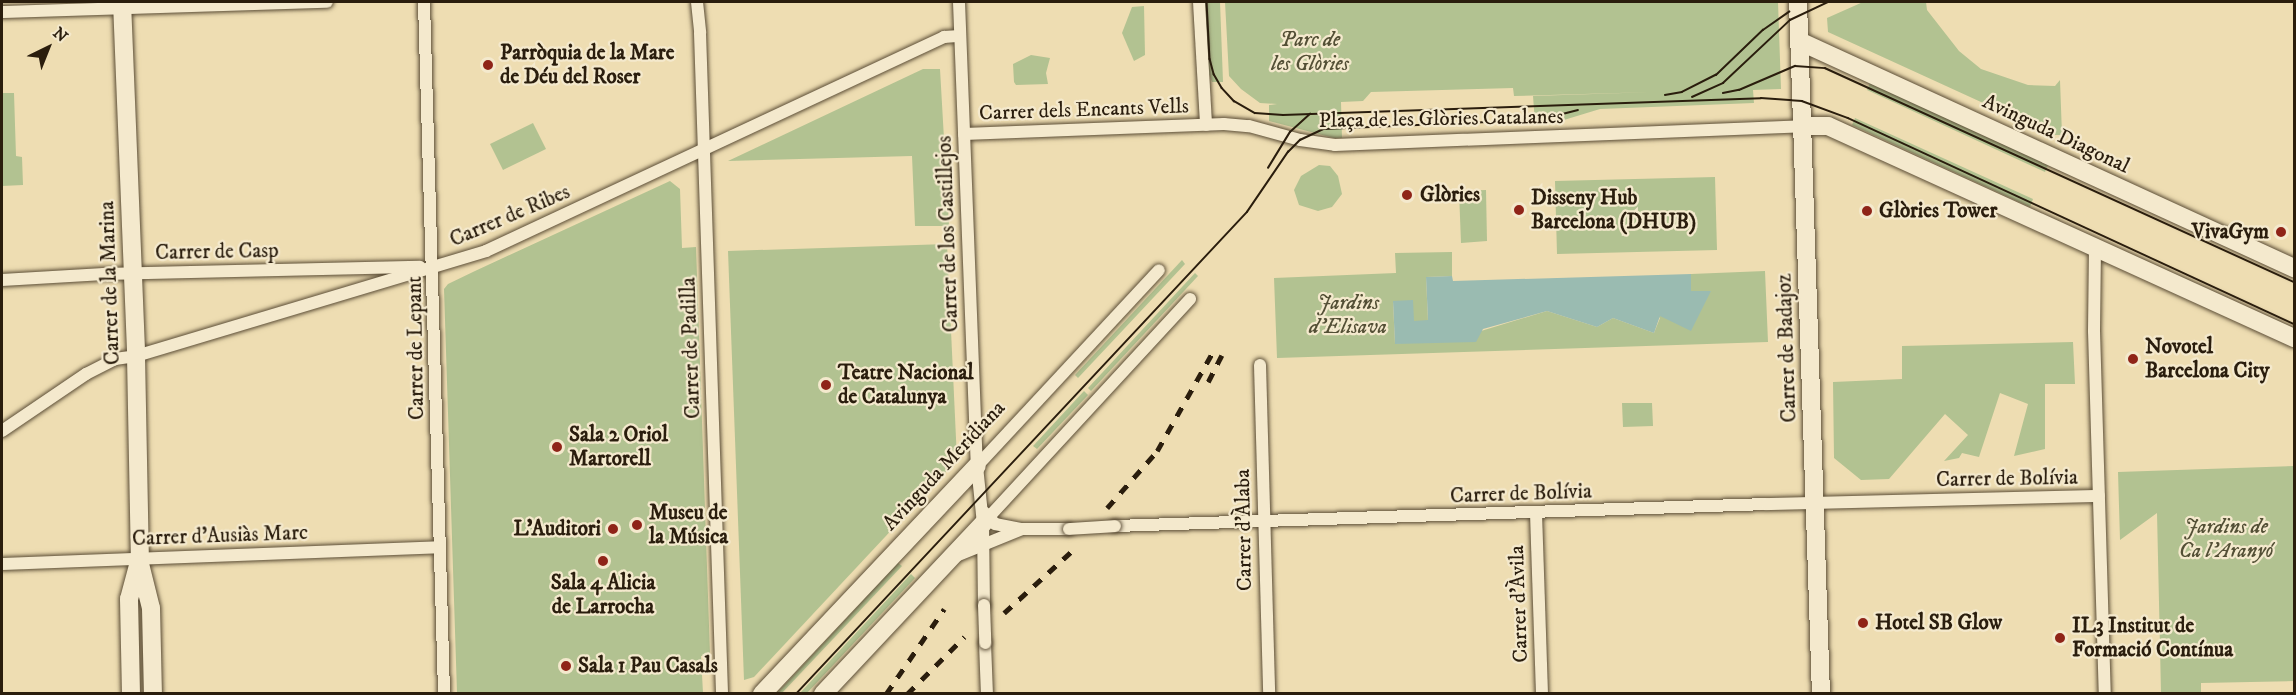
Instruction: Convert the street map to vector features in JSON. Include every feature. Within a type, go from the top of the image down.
[{"type":"street","points":[[2,12],[122,5],[327,2]]},
{"type":"street","name":"Carrer de Lepant","points":[[424,2],[434,267],[444,693]]},
{"type":"street","name":"Carrer de Padilla","points":[[697,2],[722,693]]},
{"type":"street","name":"Carrer de los Castillejos","points":[[959,2],[977,466],[984,517],[987,693]]},
{"type":"street","points":[[1199,2],[1206,125]]},
{"type":"street","name":"Carrer de Badajoz","points":[[1798,2],[1821,693]]},
{"type":"street","name":"Carrer de la Marina","points":[[122,5],[136,356],[140,561],[151,608],[153,693]]},
{"type":"street","name":"Carrer de Ribes","points":[[2,431],[86,374],[116,359],[136,356],[486,252],[944,37],[960,36]]},
{"type":"street","name":"Avinguda Diagonal","points":[[1799,41],[2295,268]]},
{"type":"street","name":"Plaça de les Glòries Catalanes","points":[[1206,125],[1249,126],[1300,140],[1335,145],[1803,126]]},
{"type":"street","name":"Carrer dels Encants Vells","points":[[964,134],[1206,125]]},
{"type":"street","points":[[1803,126],[1828,126],[2295,338]]},
{"type":"street","points":[[2095,249],[2094,331],[2105,693]]},
{"type":"street","name":"Carrer de Casp","points":[[2,280],[131,273],[434,267]]},
{"type":"street","name":"Avinguda Meridiana","points":[[762,693],[1159,270]]},
{"type":"street","points":[[823,693],[950,558],[984,517],[1190,299]]},
{"type":"street","name":"Carrer d'Àlaba","points":[[1260,365],[1269,693]]},
{"type":"street","name":"Carrer de Bolívia","points":[[950,558],[1022,529],[2099,496]]},
{"type":"street","name":"Carrer d'Àvila","points":[[1536,513],[1542,693]]},
{"type":"street","points":[[984,517],[995,524],[1022,529]]},
{"type":"street","name":"Carrer d'Ausiàs Marc","points":[[2,564],[140,561],[440,547]]},
{"type":"street","name":"Carrer de la Marina","points":[[131,693],[129,599],[140,561]]},
{"type":"green space","points":[[1202,2],[1220,2],[1223,82],[1212,82],[1209,74]]},
{"type":"green space","name":"Parc de les Glòries","points":[[1225,2],[1778,2],[1781,89],[1753,90],[1754,103],[1600,109],[1554,123],[1535,123],[1533,96],[1653,92],[1514,96],[1513,88],[1371,92],[1363,101],[1341,102],[1342,138],[1334,138],[1269,121],[1269,105],[1277,104],[1260,103],[1241,89],[1229,76]]},
{"type":"green space","points":[[1863,2],[1926,2],[1927,10],[1959,51],[1981,69],[2028,85],[2055,86],[2060,80],[2062,135],[2053,135],[1828,32],[1827,18]]},
{"type":"green space","points":[[1144,6],[1145,55],[1134,61],[1122,33],[1132,7]]},
{"type":"green space","points":[[1031,55],[1050,58],[1046,73],[1048,84],[1016,85],[1014,82],[1013,64]]},
{"type":"green space","points":[[923,69],[940,69],[949,226],[915,226],[912,156],[728,161]]},
{"type":"green space","points":[[1870,83],[2048,165],[2045,172],[1867,90]]},
{"type":"green space","points":[[2,93],[14,93],[16,156],[22,157],[23,185],[2,186]]},
{"type":"green space","points":[[1855,118],[2033,199],[2030,207],[1852,125]]},
{"type":"green space","points":[[533,123],[546,149],[503,170],[490,144]]},
{"type":"green space","points":[[1319,165],[1330,166],[1338,176],[1342,194],[1332,207],[1318,211],[1299,205],[1294,190],[1301,176]]},
{"type":"green space","points":[[1715,177],[1717,250],[1557,254],[1555,181]]},
{"type":"green space","points":[[670,181],[680,189],[682,248],[696,247],[710,655],[701,656],[703,693],[457,693],[444,289],[448,284],[475,271]]},
{"type":"green space","points":[[1486,190],[1487,241],[1461,243],[1459,191]]},
{"type":"green space","points":[[947,244],[957,460],[754,677],[744,680],[728,251]]},
{"type":"green space","name":"Jardins d'Elisava","points":[[1452,252],[1452,276],[1426,277],[1428,321],[1414,321],[1393,302],[1395,344],[1481,331],[1547,311],[1597,327],[1613,318],[1654,333],[1660,318],[1658,316],[1711,291],[1691,291],[1691,274],[1765,271],[1768,342],[1277,358],[1274,278],[1396,273],[1395,253]]},
{"type":"green space","points":[[1182,260],[1185,264],[1078,378],[1075,375]]},
{"type":"green space","points":[[1195,273],[1198,276],[1091,391],[1088,388]]},
{"type":"green space","points":[[2073,342],[2075,384],[2045,384],[2045,449],[2014,456],[2028,404],[2000,393],[1979,457],[1962,453],[1959,458],[1944,461],[1968,435],[1945,414],[1889,479],[1861,480],[1834,458],[1833,382],[1902,379],[1902,346]]},
{"type":"green space","points":[[1084,391],[1088,395],[1037,449],[1033,446]]},
{"type":"green space","points":[[1622,403],[1652,403],[1653,426],[1623,427]]},
{"type":"green space","name":"Jardins de Ca l'Aranyó","points":[[2294,466],[2294,681],[2201,683],[2201,693],[2161,693],[2157,513],[2120,540],[2118,472]]},
{"type":"green space","points":[[898,563],[902,566],[782,693],[777,693]]},
{"type":"green space","points":[[911,574],[915,578],[807,693],[800,693]]},
{"type":"water","points":[[1691,274],[1691,291],[1711,291],[1691,331],[1660,316],[1654,333],[1613,318],[1597,327],[1547,311],[1483,329],[1476,342],[1395,344],[1393,301],[1413,300],[1414,321],[1428,320],[1426,277],[1452,276],[1453,281]]},
{"type":"tram line","points":[[1207,2],[1210,59],[1214,74],[1222,88],[1234,101],[1255,113],[1283,115],[1761,98],[1802,101],[1848,118],[2294,324]]},
{"type":"tram line","points":[[1692,97],[1723,83],[1790,20],[1828,2]]},
{"type":"tram line","points":[[1665,95],[1682,92],[1716,75],[1763,30],[1789,12]]},
{"type":"tram line","points":[[1723,93],[1739,90],[1795,66],[1825,68],[2294,282]]},
{"type":"tram line","points":[[796,694],[1247,212],[1288,152],[1300,140],[1324,129],[1539,120],[1578,110]]},
{"type":"tram line","points":[[1268,168],[1290,132],[1310,114]]},
{"type":"railway","points":[[1107,508],[1157,451],[1214,350]]},
{"type":"railway","points":[[1208,382],[1222,355]]},
{"type":"railway","points":[[1004,613],[1074,549]]},
{"type":"railway","points":[[886,694],[944,609]]},
{"type":"railway","points":[[907,694],[964,637]]},
{"type":"place","name":"Parròquia de la Mare de Déu del Roser","points":[[488,65]]},
{"type":"place","name":"Glòries","points":[[1407,195]]},
{"type":"place","name":"Disseny Hub Barcelona (DHUB)","points":[[1519,210]]},
{"type":"place","name":"Glòries Tower","points":[[1867,211]]},
{"type":"place","name":"VivaGym","points":[[2281,232]]},
{"type":"place","name":"Novotel Barcelona City","points":[[2133,359]]},
{"type":"place","name":"Teatre Nacional de Catalunya","points":[[826,385]]},
{"type":"place","name":"Sala 2 Oriol Martorell","points":[[557,447]]},
{"type":"place","name":"Museu de la Música","points":[[637,525]]},
{"type":"place","name":"L'Auditori","points":[[613,529]]},
{"type":"place","name":"Sala 4 Alicia de Larrocha","points":[[603,561]]},
{"type":"place","name":"Hotel SB Glow","points":[[1863,623]]},
{"type":"place","name":"IL3 Institut de Formació Contínua","points":[[2060,638]]},
{"type":"place","name":"Sala 1 Pau Casals","points":[[566,666]]}]
